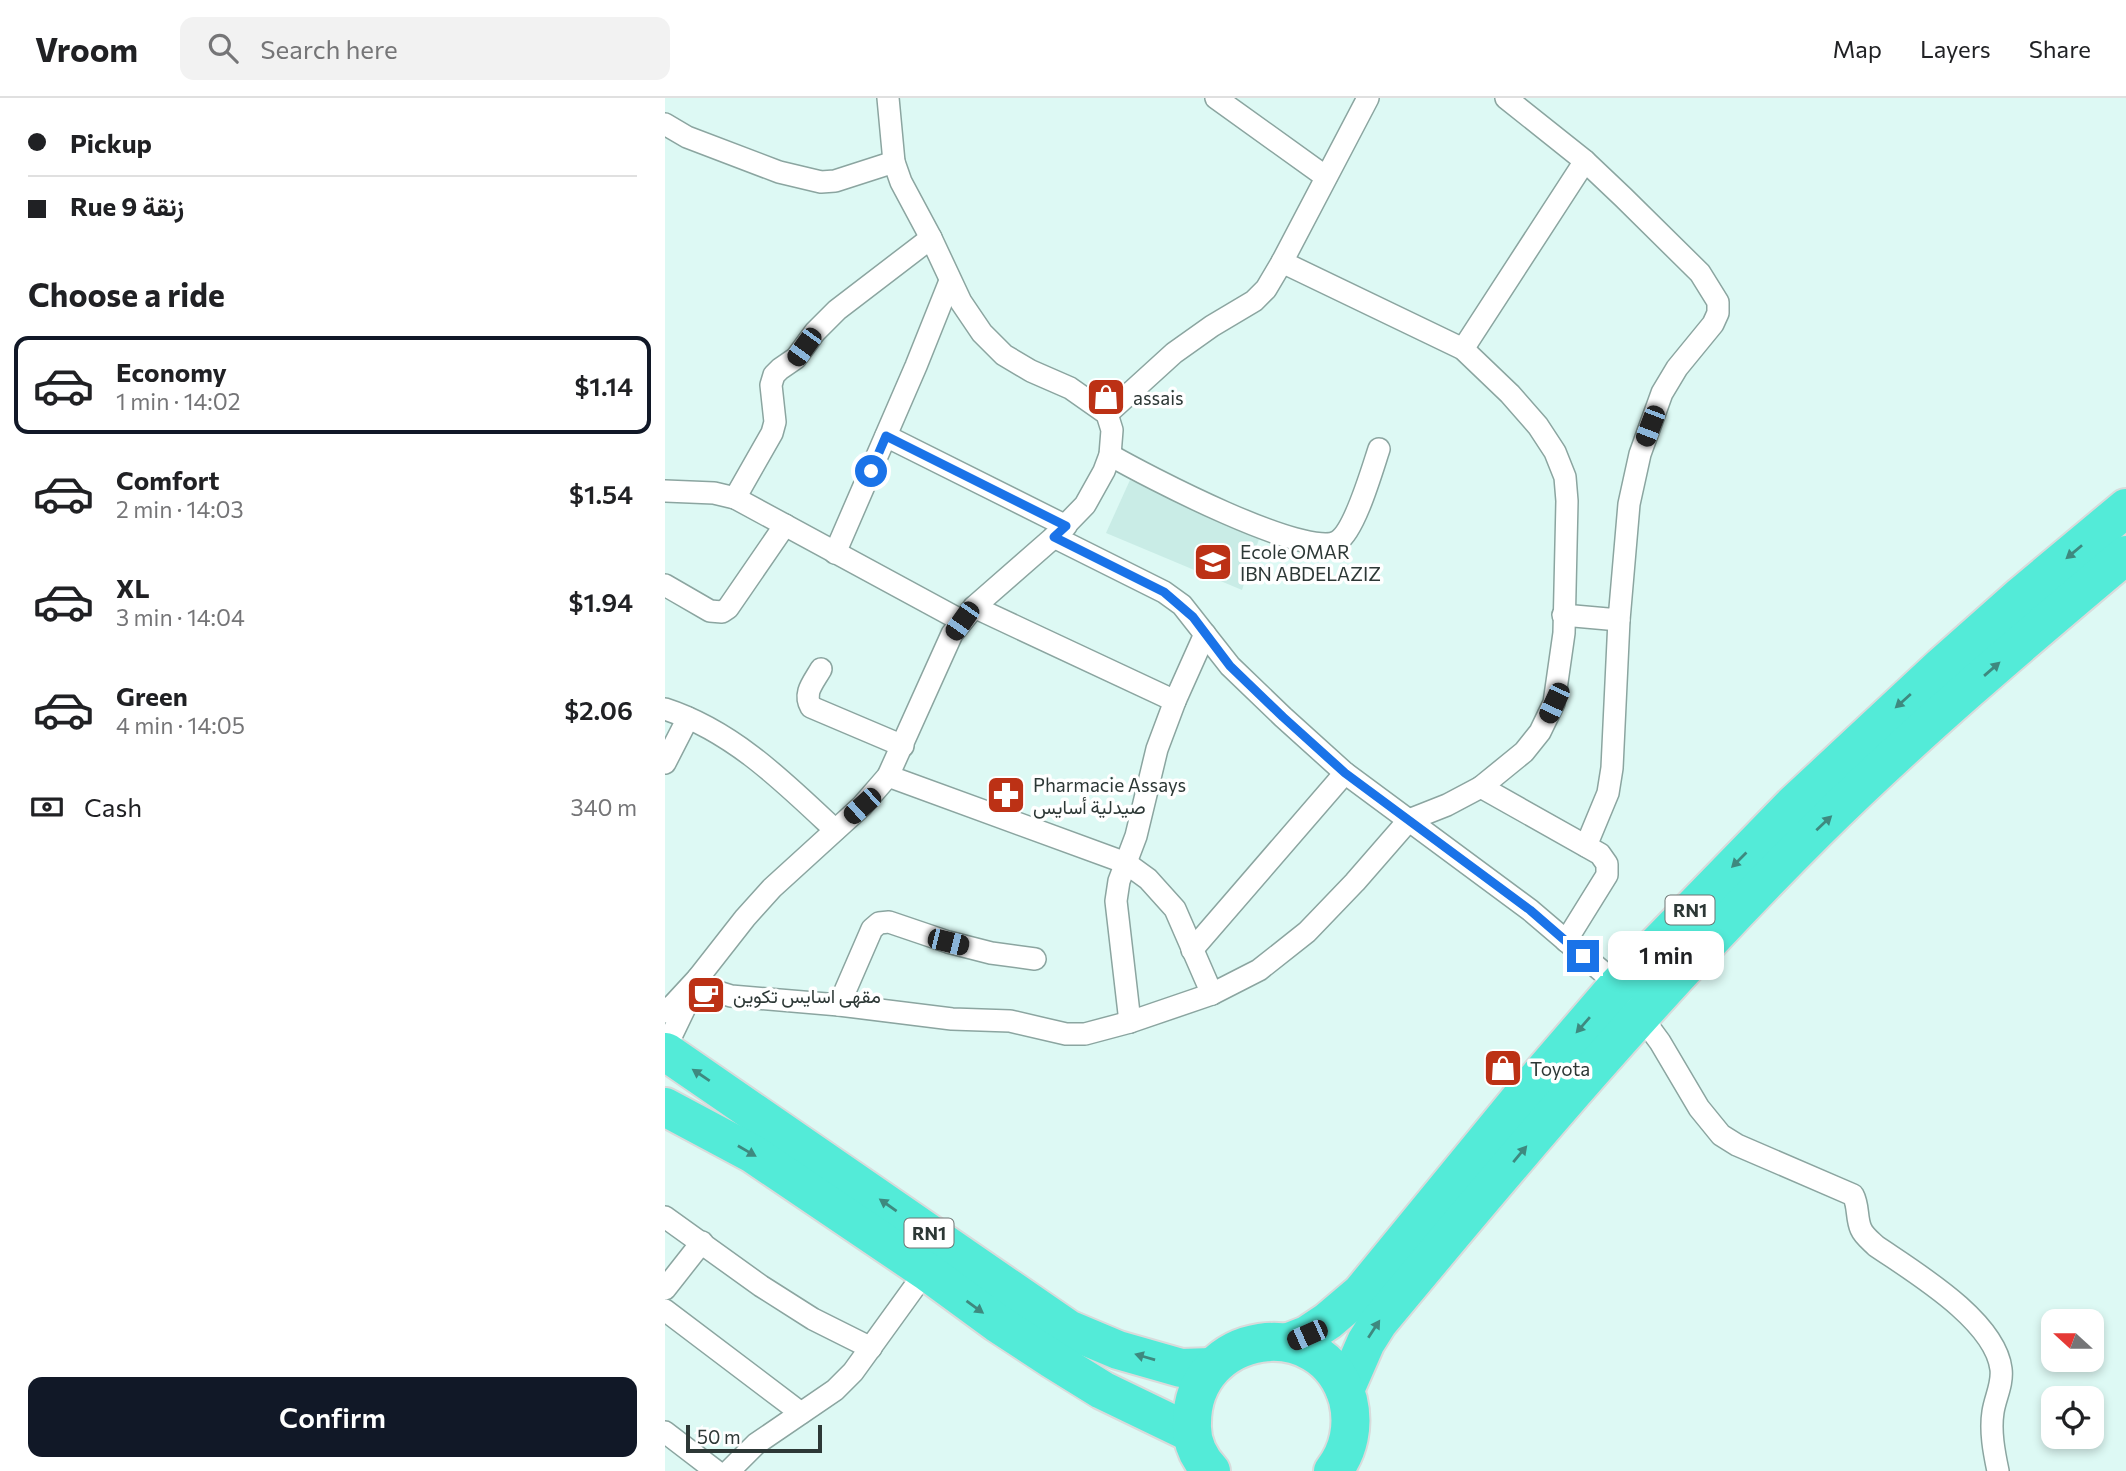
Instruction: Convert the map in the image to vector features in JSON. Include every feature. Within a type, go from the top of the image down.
[{"type":"highway","name":"RN1","points":[[1289,1342],[1307,1335],[1328,1321],[1361,1293],[1519,1100],[1618,985],[1793,804],[1866,734],[2022,595],[2126,508]]},
{"type":"highway","name":"RN1","points":[[1345,1390],[1366,1342],[1378,1323],[1641,1014],[1817,831],[1967,691],[2126,555]]},
{"type":"highway","name":"RN1","points":[[665,1048],[1068,1329],[1118,1350],[1181,1368],[1212,1367]]},
{"type":"highway","points":[[665,1048],[665,1058]]},
{"type":"highway","name":"RN1","points":[[665,1107],[753,1154],[926,1271],[997,1323],[1102,1390],[1191,1433],[1192,1409],[1199,1386],[1212,1367],[1234,1350],[1261,1341],[1289,1342],[1307,1349],[1323,1360],[1336,1374],[1345,1390],[1350,1409],[1346,1447],[1333,1471]]},
{"type":"highway","points":[[1191,1433],[1200,1459],[1211,1471]]},
{"type":"street","points":[[665,1012],[698,978],[772,888],[862,806],[888,775],[952,634],[968,614],[1060,532],[1085,505],[1110,455],[1112,430],[1107,414],[1070,388],[1031,371],[1004,355],[982,333],[961,302],[931,238],[908,198],[894,162],[888,98]]},
{"type":"street","points":[[1107,414],[1174,353],[1254,301],[1266,289],[1368,98]]},
{"type":"street","points":[[1506,98],[1585,161],[1700,273],[1718,302],[1718,313],[1713,324],[1677,368],[1662,393],[1640,454],[1629,504],[1619,620],[1612,768],[1608,793],[1586,846]]},
{"type":"street","points":[[1226,101],[1325,177]]},
{"type":"street","points":[[665,124],[687,137],[779,172],[821,183],[894,162]]},
{"type":"street","points":[[1463,349],[1585,161]]},
{"type":"street","points":[[735,498],[772,433],[775,422],[771,385],[774,375],[796,358],[831,316],[931,238]]},
{"type":"street","points":[[698,978],[715,991],[731,996],[839,1005],[953,1019],[1010,1021],[1066,1034],[1085,1034],[1130,1023],[1212,994],[1259,970],[1307,932],[1409,820],[1481,787],[1524,752],[1541,732],[1554,703],[1564,633],[1567,510],[1565,477],[1555,452],[1538,426],[1510,394],[1463,349],[1282,262]]},
{"type":"street","points":[[835,553],[950,281]]},
{"type":"street","points":[[886,436],[1060,532],[1164,592],[1181,605],[1230,666],[1345,773],[1530,910],[1618,985],[1660,1042],[1699,1108],[1721,1135],[1737,1145],[1853,1195],[1858,1207],[1860,1225],[1867,1237],[1946,1296],[1983,1331],[1997,1355],[2001,1384],[1993,1412],[1992,1436],[1998,1471]]},
{"type":"street","points":[[1110,455],[1250,524],[1323,545],[1337,542],[1349,529],[1379,449]]},
{"type":"street","points":[[665,491],[715,493],[735,498],[835,553],[968,614],[1175,701]]},
{"type":"street","points":[[665,585],[710,611],[722,612],[785,525]]},
{"type":"street","points":[[1563,615],[1619,620]]},
{"type":"street","points":[[1130,1023],[1117,901],[1119,881],[1136,836],[1157,749],[1205,634]]},
{"type":"street","points":[[821,669],[807,691],[811,708],[903,746]]},
{"type":"street","points":[[665,709],[721,734],[772,771],[835,830]]},
{"type":"street","points":[[665,763],[688,718]]},
{"type":"street","points":[[1192,950],[1345,773]]},
{"type":"street","points":[[888,775],[1126,863],[1148,880],[1175,909],[1212,994]]},
{"type":"street","points":[[1481,787],[1586,846],[1604,859],[1608,869],[1604,880],[1566,941]]},
{"type":"street","points":[[839,1005],[872,929],[879,923],[889,922],[991,953],[1035,958]]},
{"type":"street","points":[[665,1048],[684,1014],[698,978]]},
{"type":"street","points":[[665,1217],[782,1299],[871,1349]]},
{"type":"street","points":[[665,1290],[702,1242]]},
{"type":"street","points":[[729,1471],[756,1444],[835,1390],[853,1372],[926,1271]]},
{"type":"street","points":[[665,1310],[801,1413]]},
{"type":"street","points":[[665,1432],[716,1471]]},
{"type":"shaded area","name":"Ecole OMAR IBN ABDELAZIZ","points":[[1130,480],[1261,533],[1242,590],[1106,533]]},
{"type":"place","name":"assais","points":[[1106,397]]},
{"type":"place","name":"Ecole OMAR IBN ABDELAZIZ","points":[[1213,562]]},
{"type":"place","name":"Pharmacie Assays صيدلية أسايس","points":[[1006,795]]},
{"type":"place","name":"مقهى اسايس تكوين","points":[[706,995]]},
{"type":"place","name":"Toyota","points":[[1503,1068]]},
{"type":"route","points":[[871,471],[886,436],[1066,526],[1054,537],[1164,592],[1193,617],[1230,666],[1345,773],[1530,910],[1583,956]]}]
